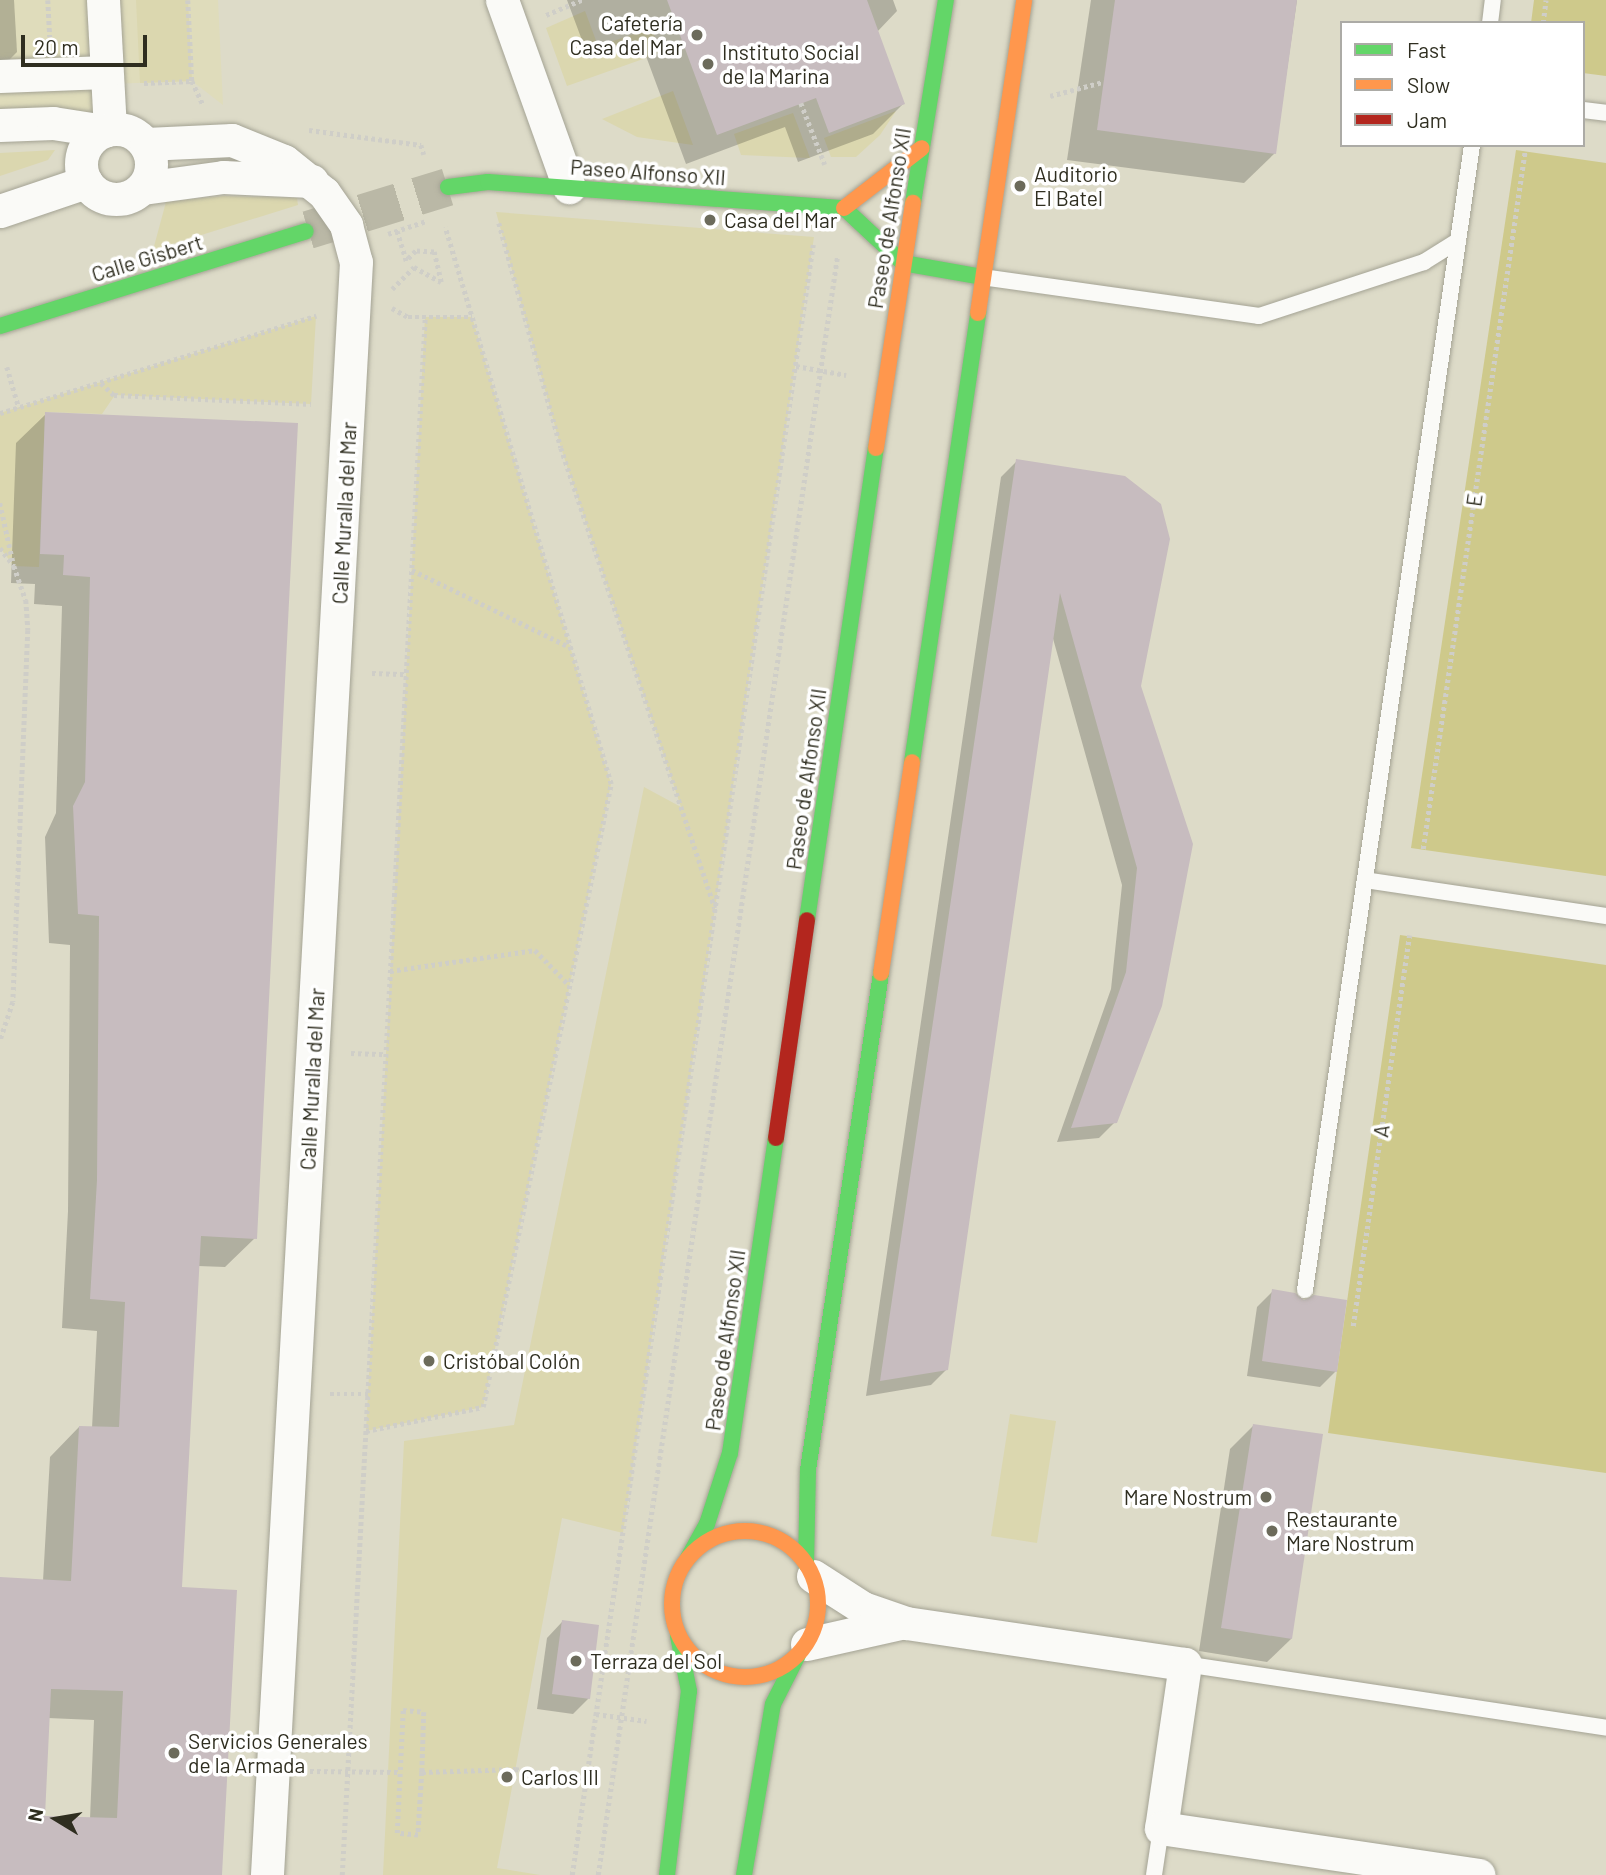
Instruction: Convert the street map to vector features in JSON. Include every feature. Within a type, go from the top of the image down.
[{"type":"main road","name":"Paseo de Alfonso XII","points":[[688,1558],[707,1524],[730,1453],[903,263],[946,0]]},
{"type":"main road","points":[[744,1875],[773,1704],[802,1649],[819,1604],[810,1570],[808,1470],[1024,0]]},
{"type":"main road","points":[[922,148],[844,208],[903,263],[982,277]]},
{"type":"main road","name":"Paseo Alfonso XII","points":[[448,187],[488,182],[844,208]]},
{"type":"main road","name":"Calle Gisbert","points":[[0,326],[306,231]]},
{"type":"main road","points":[[667,1875],[689,1691],[674,1624],[675,1583],[688,1558],[708,1540],[748,1530],[788,1544],[810,1570]]},
{"type":"main road","points":[[674,1624],[687,1649],[721,1673],[762,1675],[802,1649]]},
{"type":"street","points":[[103,0],[107,130]]},
{"type":"street","points":[[502,0],[569,187]]},
{"type":"street","points":[[0,76],[106,72]]},
{"type":"street","points":[[0,125],[53,123],[131,131],[146,144],[152,168],[143,188]]},
{"type":"street","points":[[107,130],[87,144],[80,161],[86,182],[107,199],[119,200],[143,188],[223,177],[312,181]]},
{"type":"street","name":"Calle Muralla del Mar","points":[[146,144],[232,140],[284,160],[312,181],[346,225],[357,283],[267,1875]]},
{"type":"street","points":[[0,211],[86,182]]},
{"type":"street","points":[[810,1570],[863,1608],[906,1623],[1185,1664],[1161,1828],[1479,1875]]},
{"type":"street","points":[[802,1649],[861,1628],[906,1623]]},
{"type":"lane","points":[[1490,21],[1493,0]]},
{"type":"lane","points":[[1585,110],[1606,113]]},
{"type":"lane","points":[[1305,1290],[1472,147]]},
{"type":"lane","points":[[982,277],[1259,316],[1424,262],[1458,241]]},
{"type":"lane","points":[[1365,880],[1606,916]]},
{"type":"lane","points":[[1185,1664],[1606,1728]]},
{"type":"lane","points":[[1154,1875],[1161,1828]]},
{"type":"path","points":[[188,0],[192,81],[208,115]]},
{"type":"path","points":[[1543,21],[1546,0]]},
{"type":"path","points":[[140,69],[140,83],[192,81]]},
{"type":"path","points":[[1050,96],[1103,82]]},
{"type":"path","points":[[1048,109],[1052,83]]},
{"type":"path","points":[[801,103],[825,165]]},
{"type":"path","points":[[305,129],[421,145],[428,168]]},
{"type":"path","name":"E","points":[[1423,849],[1525,151]]},
{"type":"path","points":[[488,182],[561,448],[715,909]]},
{"type":"path","points":[[572,1875],[819,207]]},
{"type":"path","points":[[598,1875],[844,208]]},
{"type":"path","points":[[366,1431],[483,1406],[611,784],[442,216]]},
{"type":"path","points":[[387,234],[428,221]]},
{"type":"path","points":[[394,287],[414,267],[441,282],[433,252],[416,251],[406,261],[397,231]]},
{"type":"path","points":[[0,414],[316,316]]},
{"type":"path","points":[[342,1875],[425,317]]},
{"type":"path","points":[[7,367],[19,408]]},
{"type":"path","points":[[101,383],[114,395],[311,404]]},
{"type":"path","points":[[0,503],[14,566],[26,600],[28,629],[13,1002],[0,1041]]},
{"type":"path","points":[[0,548],[14,566]]},
{"type":"path","points":[[412,570],[570,647]]},
{"type":"path","name":"A","points":[[1353,1326],[1409,935]]},
{"type":"path","points":[[390,971],[535,950],[569,985]]},
{"type":"path","points":[[403,1710],[424,1712],[422,1772],[418,1835],[397,1833],[403,1710]]},
{"type":"path","points":[[422,1772],[515,1769],[587,1780]]},
{"type":"path","points":[[388,1771],[400,1772]]},
{"type":"shaded area","points":[[0,0],[218,0],[223,105],[192,81],[108,84],[110,129],[0,125]]},
{"type":"shaded area","points":[[136,0],[188,0],[192,81],[140,83]]},
{"type":"shaded area","points":[[1534,0],[1606,0],[1606,76],[1585,73],[1585,21],[1531,21]]},
{"type":"shaded area","points":[[585,11],[598,46],[652,28],[660,53],[567,86],[546,28]]},
{"type":"shaded area","points":[[673,91],[693,145],[637,137],[602,119]]},
{"type":"shaded area","points":[[896,111],[880,135],[856,157],[831,157],[824,138]]},
{"type":"shaded area","points":[[793,113],[810,158],[741,155],[734,134]]},
{"type":"shaded area","points":[[55,150],[48,160],[0,176],[0,153]]},
{"type":"shaded area","points":[[1516,150],[1606,163],[1606,876],[1411,848]]},
{"type":"shaded area","points":[[223,196],[297,198],[298,205],[153,250],[166,202]]},
{"type":"shaded area","points":[[496,212],[814,237],[623,1533],[562,1518],[497,1868],[540,1875],[383,1875],[404,1441],[514,1425],[644,787],[681,807],[561,448]]},
{"type":"shaded area","points":[[316,316],[311,404],[115,395],[102,414],[45,412],[39,567],[14,566],[0,548],[0,413]]},
{"type":"shaded area","points":[[425,317],[472,317],[611,784],[483,1407],[366,1431]]},
{"type":"shaded area","points":[[1400,935],[1606,965],[1606,1473],[1328,1433]]},
{"type":"shaded area","points":[[1010,1414],[1056,1421],[1037,1543],[991,1536]]},
{"type":"building","points":[[667,0],[867,0],[905,104],[829,133],[816,98],[717,135]]},
{"type":"building","points":[[1115,0],[1297,0],[1276,154],[1097,130]]},
{"type":"building","points":[[45,412],[298,423],[257,1239],[201,1236],[182,1587],[237,1590],[222,1875],[0,1875],[0,1577],[71,1581],[79,1426],[119,1427],[125,1302],[90,1299],[97,1180],[99,916],[78,914],[73,806],[85,782],[90,577],[63,575],[64,555],[40,554]],"holes":[[[51,1689],[123,1691],[117,1818],[45,1816]]]},
{"type":"building","points":[[1016,459],[1125,476],[1161,504],[1170,539],[1141,686],[1193,844],[1162,1006],[1117,1123],[1071,1128],[1126,972],[1137,868],[1060,593],[948,1370],[880,1381]]},
{"type":"building","points":[[1272,1289],[1295,1293],[1304,1300],[1314,1295],[1347,1300],[1337,1372],[1262,1361]]},
{"type":"building","name":"Restaurante Mare Nostrum","points":[[1253,1424],[1323,1434],[1292,1639],[1221,1628]]},
{"type":"building","points":[[562,1620],[599,1625],[590,1699],[552,1694]]},
{"type":"tunnel","points":[[308,230],[448,187]]},
{"type":"traffic: fast","points":[[913,203],[946,0]]},
{"type":"traffic: fast","points":[[448,187],[488,182],[844,208]]},
{"type":"traffic: fast","points":[[844,208],[903,263]]},
{"type":"traffic: fast","points":[[0,326],[306,231]]},
{"type":"traffic: fast","points":[[903,263],[982,277]]},
{"type":"traffic: fast","points":[[912,762],[978,313]]},
{"type":"traffic: fast","points":[[807,920],[876,448]]},
{"type":"traffic: fast","points":[[806,1564],[808,1470],[881,973]]},
{"type":"traffic: fast","points":[[688,1558],[707,1524],[730,1453],[776,1138]]},
{"type":"traffic: fast","points":[[667,1875],[689,1691],[678,1636]]},
{"type":"traffic: fast","points":[[744,1875],[773,1704],[798,1655]]},
{"type":"traffic: slow","points":[[978,313],[1024,0]]},
{"type":"traffic: slow","points":[[844,208],[922,148]]},
{"type":"traffic: slow","points":[[876,448],[913,203]]},
{"type":"traffic: slow","points":[[881,973],[912,762]]},
{"type":"traffic: slow","points":[[745,1531],[773,1536],[797,1552],[813,1576],[818,1604],[813,1632],[797,1656],[773,1672],[745,1677],[717,1672],[693,1656],[677,1632],[672,1604],[677,1576],[693,1552],[717,1536],[745,1531]]},
{"type":"traffic: jam","points":[[776,1138],[807,920]]},
{"type":"place","name":"Cafetería Casa del Mar","points":[[697,35]]},
{"type":"place","name":"Instituto Social de la Marina","points":[[708,64]]},
{"type":"place","name":"Auditorio El Batel","points":[[1020,186]]},
{"type":"place","name":"Casa del Mar","points":[[710,220]]},
{"type":"place","name":"Cristóbal Colón","points":[[429,1361]]},
{"type":"place","name":"Mare Nostrum","points":[[1266,1497]]},
{"type":"place","name":"Restaurante Mare Nostrum","points":[[1272,1531]]},
{"type":"place","name":"Terraza del Sol","points":[[576,1661]]},
{"type":"place","name":"Servicios Generales de la Armada","points":[[174,1753]]},
{"type":"place","name":"Carlos III","points":[[507,1777]]}]
